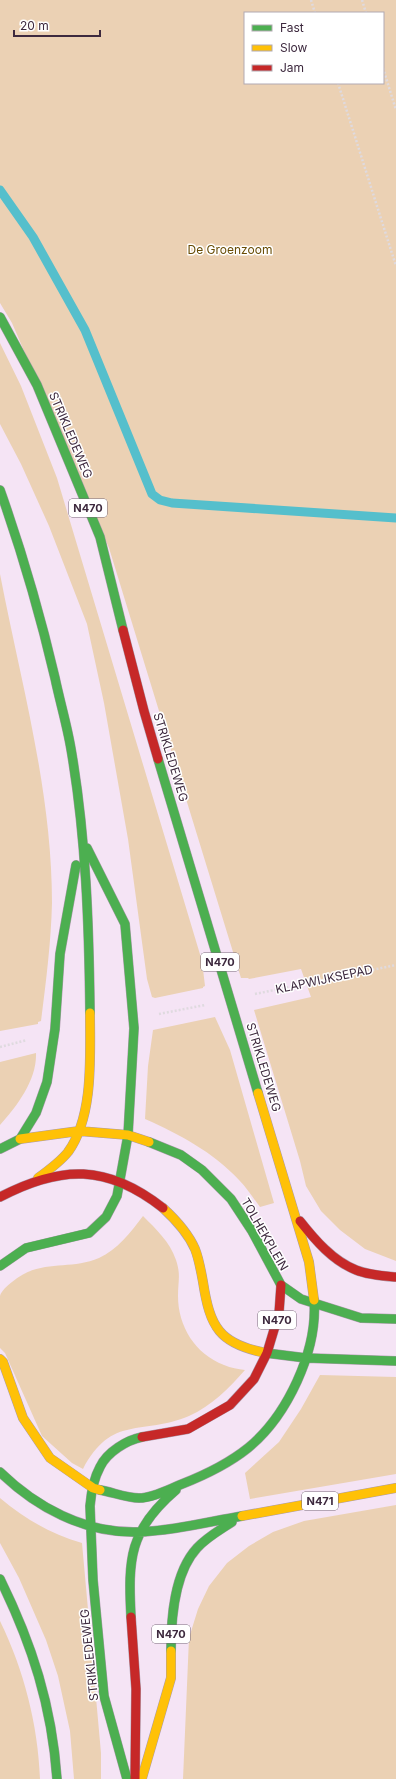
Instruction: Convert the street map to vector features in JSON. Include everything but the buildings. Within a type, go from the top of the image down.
[{"type":"main road","name":"STRIKLEDEWEG","points":[[0,318],[37,385],[100,537],[144,710],[295,1213]]},
{"type":"main road","points":[[0,490],[31,585],[71,749],[88,910],[90,1022],[88,1084],[85,1106],[79,1131],[75,1140],[63,1158],[38,1178]]},
{"type":"main road","points":[[0,1266],[26,1248],[89,1233],[106,1217],[117,1196],[120,1181],[128,1135],[134,1028],[125,924],[81,836]]},
{"type":"main road","points":[[0,1149],[20,1139],[36,1113],[47,1082],[55,1029],[60,954],[81,836]]},
{"type":"main road","name":"TOLHEKPLEIN","points":[[20,1139],[79,1131],[128,1135],[154,1142],[181,1155],[202,1170],[231,1199],[252,1232],[281,1285],[301,1299],[314,1303]]},
{"type":"main road","points":[[0,1197],[23,1184],[38,1178],[69,1173],[97,1176],[120,1181],[140,1189],[172,1216],[184,1230],[195,1249],[210,1316],[216,1328],[225,1337],[239,1346],[267,1353],[307,1358],[396,1361]]},
{"type":"main road","points":[[295,1213],[317,1241],[327,1251],[352,1268],[364,1273],[396,1277]]},
{"type":"main road","name":"TOLHEKPLEIN","points":[[0,1359],[3,1362],[23,1418],[50,1458],[93,1488],[139,1498],[185,1483],[219,1468],[249,1447],[281,1410],[293,1389],[307,1358],[313,1327],[314,1303],[309,1262],[295,1213]]},
{"type":"main road","name":"TOLHEKPLEIN","points":[[91,1526],[90,1506],[93,1488],[100,1466],[118,1447],[134,1439],[188,1429],[230,1405],[254,1379],[267,1353],[279,1313],[281,1285]]},
{"type":"main road","points":[[314,1303],[361,1318],[396,1319]]},
{"type":"main road","points":[[0,1472],[21,1492],[36,1502],[66,1518],[91,1526],[119,1531],[139,1531],[165,1529],[244,1516]]},
{"type":"main road","name":"TOLHEKPLEIN","points":[[139,1531],[154,1509],[185,1483]]},
{"type":"main road","name":"N471","points":[[244,1516],[268,1510],[396,1488]]},
{"type":"main road","name":"N470","points":[[142,1779],[171,1678],[171,1628],[180,1578],[196,1549],[210,1536],[244,1516]]},
{"type":"main road","name":"STRIKLEDEWEG","points":[[91,1526],[93,1580],[104,1696],[127,1779]]},
{"type":"main road","name":"N470","points":[[135,1779],[136,1689],[129,1580],[134,1548],[139,1531]]},
{"type":"main road","points":[[0,1579],[23,1626],[41,1678],[55,1748],[57,1779]]},
{"type":"path","points":[[311,0],[315,12]]},
{"type":"path","points":[[362,0],[366,12]]},
{"type":"path","points":[[384,71],[396,110]]},
{"type":"path","points":[[338,84],[396,266]]},
{"type":"path","name":"KLAPWIJKSEPAD","points":[[252,995],[396,965]]},
{"type":"path","points":[[153,1015],[208,1004]]},
{"type":"path","points":[[0,1047],[28,1040]]},
{"type":"green space","name":"De Groenzoom","points":[[0,0],[396,0],[396,1261],[365,1249],[340,1230],[321,1211],[306,1186],[300,1161],[254,1010],[311,997],[301,969],[249,979],[241,978],[109,548],[12,323],[0,303]]},
{"type":"green space","points":[[0,343],[21,386],[57,478],[202,961],[205,986],[203,988],[155,998],[152,997],[147,979],[128,839],[104,703],[87,624],[49,526],[21,464],[0,424]]},
{"type":"green space","points":[[0,574],[26,696],[41,778],[51,861],[52,903],[41,1021],[38,1022],[38,1024],[0,1031]]},
{"type":"green space","points":[[215,1017],[230,1050],[274,1203],[260,1207],[242,1183],[207,1152],[145,1119],[148,1066],[153,1030]]},
{"type":"green space","points":[[36,1053],[30,1083],[13,1110],[0,1125],[0,1062]]},
{"type":"green space","points":[[143,1216],[158,1231],[170,1247],[178,1265],[179,1307],[181,1318],[190,1338],[205,1354],[214,1360],[229,1367],[245,1370],[213,1402],[198,1412],[172,1422],[129,1429],[117,1433],[105,1440],[94,1452],[83,1469],[72,1463],[42,1436],[5,1353],[0,1348],[0,1296],[3,1290],[10,1283],[33,1270],[44,1267],[88,1262],[106,1255],[123,1240]]},
{"type":"green space","points":[[320,1375],[396,1377],[396,1474],[250,1499],[245,1473],[279,1442],[301,1409]]},
{"type":"green space","points":[[0,1498],[19,1513],[39,1525],[82,1543],[101,1753],[101,1779],[74,1779],[70,1731],[58,1676],[46,1640],[19,1578],[0,1543]]},
{"type":"green space","points":[[396,1505],[396,1779],[183,1779],[189,1638],[198,1609],[209,1586],[227,1563],[249,1546],[273,1532],[304,1521]]},
{"type":"green space","points":[[0,1621],[9,1640],[23,1678],[33,1718],[39,1759],[40,1779],[0,1779]]},
{"type":"waterway","points":[[0,190],[33,237],[85,330],[152,494],[160,500],[172,503],[396,518]]},
{"type":"traffic: fast","points":[[0,317],[37,385],[100,537],[123,630]]},
{"type":"traffic: fast","points":[[0,490],[37,607],[68,731],[80,815],[86,881],[90,1013]]},
{"type":"traffic: fast","points":[[158,759],[258,1093]]},
{"type":"traffic: fast","points":[[0,1266],[26,1248],[89,1233],[106,1217],[117,1196],[128,1135],[134,1028],[125,924],[87,848]]},
{"type":"traffic: fast","points":[[20,1139],[36,1113],[47,1082],[55,1029],[60,954],[76,865]]},
{"type":"traffic: fast","points":[[0,1149],[20,1139]]},
{"type":"traffic: fast","points":[[149,1142],[181,1155],[202,1170],[231,1199],[252,1231],[281,1285],[301,1299],[361,1318],[396,1319]]},
{"type":"traffic: fast","points":[[100,1490],[134,1498],[150,1497],[208,1473],[248,1448],[262,1435],[275,1419],[287,1401],[297,1381],[311,1340],[314,1320],[314,1300]]},
{"type":"traffic: fast","points":[[266,1353],[306,1358],[396,1361]]},
{"type":"traffic: fast","points":[[127,1779],[104,1696],[93,1580],[90,1506],[94,1481],[107,1456],[124,1444],[142,1437]]},
{"type":"traffic: fast","points":[[0,1472],[14,1485],[45,1507],[62,1516],[98,1528],[117,1531],[149,1531],[176,1528],[242,1516]]},
{"type":"traffic: fast","points":[[131,1617],[130,1578],[135,1547],[140,1532],[160,1505],[176,1490]]},
{"type":"traffic: fast","points":[[171,1651],[175,1596],[183,1570],[189,1558],[201,1544],[232,1522]]},
{"type":"traffic: fast","points":[[0,1579],[22,1627],[39,1676],[50,1726],[57,1779]]},
{"type":"traffic: slow","points":[[38,1178],[58,1163],[68,1152],[82,1121],[89,1085],[90,1013]]},
{"type":"traffic: slow","points":[[258,1093],[309,1262],[314,1300]]},
{"type":"traffic: slow","points":[[20,1139],[79,1131],[128,1135],[149,1142]]},
{"type":"traffic: slow","points":[[163,1208],[189,1237],[195,1249],[200,1265],[209,1311],[220,1331],[227,1338],[237,1344],[266,1353]]},
{"type":"traffic: slow","points":[[0,1359],[3,1362],[23,1418],[50,1458],[93,1488],[100,1490]]},
{"type":"traffic: slow","points":[[242,1516],[396,1488]]},
{"type":"traffic: slow","points":[[142,1778],[171,1678],[171,1651]]},
{"type":"traffic: jam","points":[[123,630],[158,759]]},
{"type":"traffic: jam","points":[[0,1197],[22,1186],[43,1179],[64,1175],[83,1174],[103,1177],[122,1183],[163,1208]]},
{"type":"traffic: jam","points":[[300,1221],[332,1256],[348,1266],[365,1273],[396,1277]]},
{"type":"traffic: jam","points":[[142,1437],[188,1429],[230,1405],[254,1379],[267,1353],[279,1313],[281,1285]]},
{"type":"traffic: jam","points":[[131,1617],[136,1689],[135,1779]]}]
